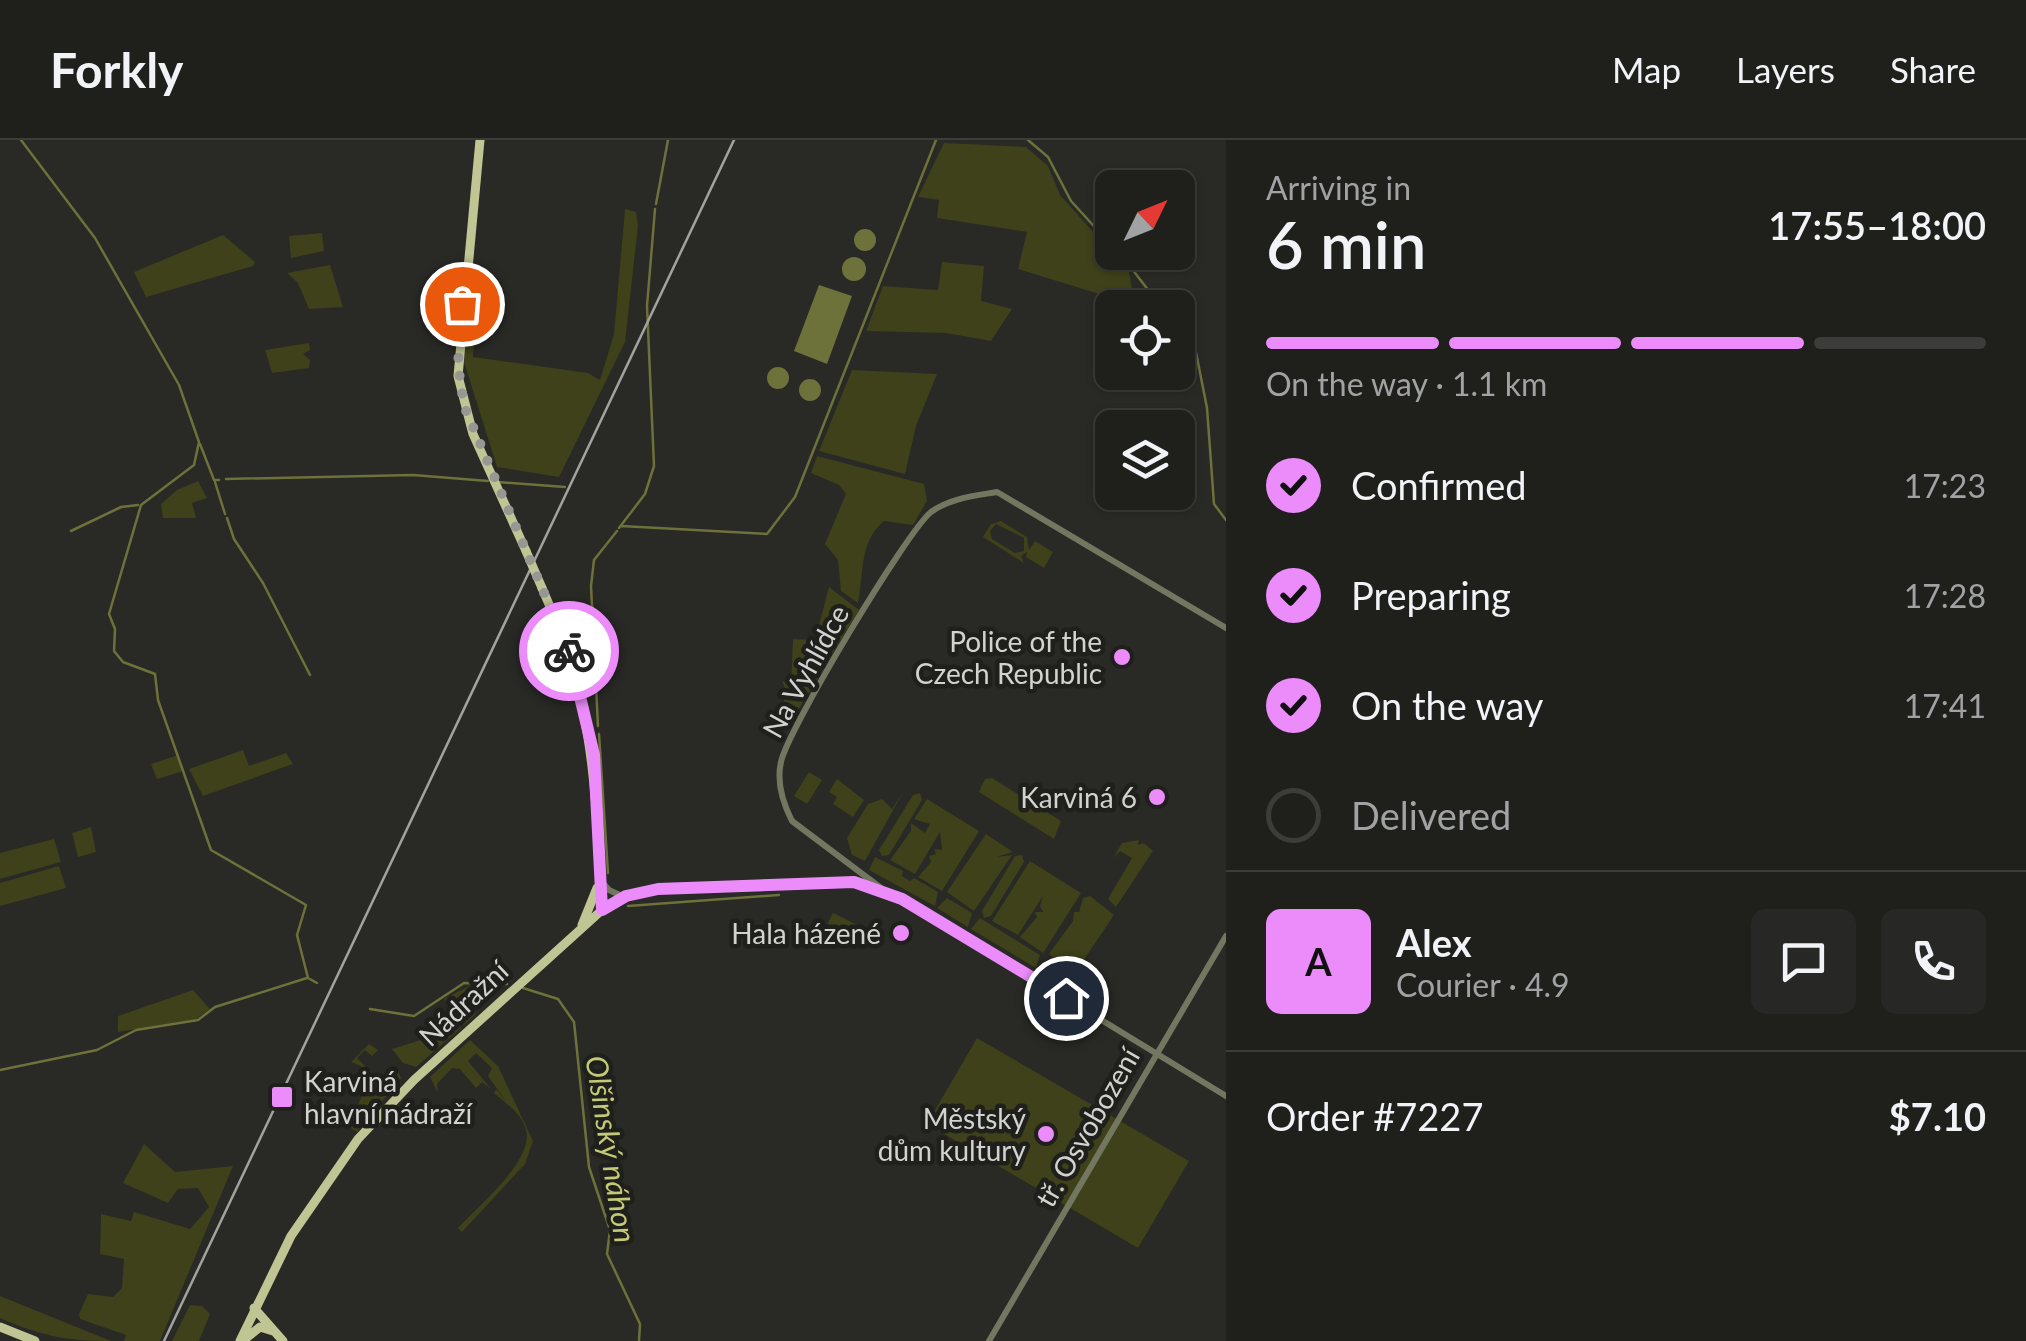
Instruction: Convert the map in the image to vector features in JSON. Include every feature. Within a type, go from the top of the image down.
[{"type":"main road","points":[[480,140],[458,376],[473,434],[571,656],[587,716],[602,910]]},
{"type":"main road","points":[[582,925],[600,879]]},
{"type":"main road","name":"Nádražní","points":[[240,1341],[304,1215],[371,1124],[602,910]]},
{"type":"main road","points":[[265,1287],[264,1313],[277,1333]]},
{"type":"main road","points":[[254,1308],[277,1333]]},
{"type":"main road","points":[[0,1326],[35,1341]]},
{"type":"main road","points":[[240,1341],[260,1326],[277,1333]]},
{"type":"street","name":"Na Vyhlídce","points":[[885,891],[808,836],[784,806],[780,762],[788,739],[919,524],[950,502],[996,492],[1226,628]]},
{"type":"street","points":[[841,881],[850,864]]},
{"type":"street","points":[[600,879],[608,890],[625,897]]},
{"type":"street","points":[[602,910],[625,897],[676,887],[841,881],[885,891],[1226,1096]]},
{"type":"street","name":"tř. Osvobození","points":[[988,1341],[1226,936]]},
{"type":"shaded area","points":[[944,143],[1026,147],[1048,166],[1060,195],[1095,234],[1095,270],[1127,270],[1132,290],[1095,293],[1018,269],[1027,232],[937,218],[939,200],[918,197]]},
{"type":"shaded area","points":[[625,209],[636,212],[638,226],[625,342],[559,477],[497,467],[464,362],[467,329],[475,331],[473,357],[588,373],[600,380],[614,334]]},
{"type":"shaded area","points":[[861,229],[869,229],[876,240],[869,251],[861,251],[854,244],[854,236]]},
{"type":"shaded area","points":[[322,233],[324,251],[291,258],[289,236]]},
{"type":"shaded area","points":[[223,235],[255,262],[253,266],[146,297],[134,272]]},
{"type":"shaded area","points":[[854,257],[866,269],[854,281],[842,269]]},
{"type":"shaded area","points":[[942,262],[984,266],[981,301],[1012,309],[991,341],[946,333],[866,331],[883,286],[938,290]]},
{"type":"shaded area","points":[[330,265],[343,307],[309,309],[298,283],[287,273]]},
{"type":"shaded area","points":[[819,285],[852,296],[827,364],[794,351]]},
{"type":"shaded area","points":[[309,343],[310,350],[303,354],[310,360],[309,368],[272,373],[265,350]]},
{"type":"shaded area","points":[[778,367],[786,370],[786,386],[778,389],[770,386],[767,378],[770,370]]},
{"type":"shaded area","points":[[852,370],[937,374],[916,426],[905,474],[819,451]]},
{"type":"shaded area","points":[[810,379],[818,382],[818,398],[810,401],[802,398],[799,390],[802,382]]},
{"type":"shaded area","points":[[817,456],[924,484],[927,501],[913,525],[884,521],[870,538],[858,603],[841,591],[838,560],[825,544],[846,494],[839,485],[811,473]]},
{"type":"shaded area","points":[[198,481],[207,498],[192,503],[196,518],[163,518],[161,504],[177,490]]},
{"type":"shaded area","points":[[1001,521],[1027,537],[1029,550],[1035,541],[1053,552],[1044,568],[1026,557],[1027,552],[1021,556],[1024,563],[983,537],[991,524]],"holes":[[[996,524],[1024,538],[1024,551],[1015,553],[992,539],[990,531]]]},
{"type":"shaded area","points":[[829,587],[859,610],[792,720],[781,724],[785,689],[782,680],[791,687],[793,639],[815,640]]},
{"type":"shaded area","points":[[243,750],[249,766],[286,753],[293,764],[203,796],[189,769]]},
{"type":"shaded area","points":[[178,755],[184,771],[157,779],[151,764]]},
{"type":"shaded area","points":[[809,772],[822,780],[807,804],[794,796]]},
{"type":"shaded area","points":[[992,778],[1061,821],[1054,839],[979,792],[985,779]]},
{"type":"shaded area","points":[[837,779],[864,800],[853,817],[833,804],[837,797],[829,792]]},
{"type":"shaded area","points":[[903,792],[865,861],[852,855],[847,838],[868,804],[882,799],[892,809]]},
{"type":"shaded area","points":[[920,793],[922,800],[889,855],[882,856],[879,850],[913,795]]},
{"type":"shaded area","points":[[927,799],[979,831],[942,891],[918,877],[931,862],[929,856],[936,854],[934,849],[942,850],[940,832],[915,874],[890,860],[911,831],[911,823],[925,833],[930,824],[914,819]]},
{"type":"shaded area","points":[[91,827],[96,852],[78,857],[72,833]]},
{"type":"shaded area","points":[[986,834],[1013,852],[997,857],[1012,855],[974,911],[947,892]]},
{"type":"shaded area","points":[[54,839],[61,862],[0,879],[0,853]]},
{"type":"shaded area","points":[[1139,840],[1138,845],[1144,843],[1153,851],[1116,907],[1108,899],[1132,858],[1120,851],[1113,858],[1122,843]]},
{"type":"shaded area","points":[[1022,855],[1024,862],[991,916],[984,918],[982,911],[1015,856]]},
{"type":"shaded area","points":[[875,857],[903,871],[902,876],[910,881],[914,878],[938,892],[935,906],[869,870]]},
{"type":"shaded area","points":[[1030,861],[1081,893],[1043,953],[1020,937],[1037,917],[1035,912],[1043,912],[1043,896],[1018,935],[992,921]]},
{"type":"shaded area","points":[[59,866],[66,888],[0,906],[0,883]]},
{"type":"shaded area","points":[[1090,896],[1114,915],[1075,973],[1049,954],[1073,921],[1074,912],[1079,912],[1083,898]]},
{"type":"shaded area","points":[[947,898],[972,913],[968,927],[937,908]]},
{"type":"shaded area","points":[[833,913],[864,928],[854,948],[823,933]]},
{"type":"shaded area","points":[[980,918],[1040,955],[1036,968],[971,929]]},
{"type":"shaded area","points":[[1049,960],[1058,970],[1074,976],[1069,989],[1039,971]]},
{"type":"shaded area","points":[[469,986],[499,986],[486,1001],[474,1005],[476,1014],[464,1025],[444,999]]},
{"type":"shaded area","points":[[193,990],[210,1009],[196,1019],[118,1032],[118,1016]]},
{"type":"shaded area","points":[[462,1027],[416,1067],[403,1063],[392,1049]]},
{"type":"shaded area","points":[[977,1038],[1189,1161],[1138,1248],[927,1124]]},
{"type":"shaded area","points":[[470,1040],[498,1066],[533,1141],[525,1164],[462,1232],[458,1228],[515,1166],[527,1139],[520,1117],[494,1093],[496,1089],[507,1103],[488,1076],[492,1068],[476,1053],[468,1061],[491,1089],[482,1082],[476,1088],[460,1069],[452,1068],[437,1084],[438,1093],[430,1077]]},
{"type":"shaded area","points":[[369,1044],[378,1050],[372,1056],[365,1050],[357,1058],[382,1082],[397,1069],[401,1078],[357,1132],[348,1126],[368,1083],[361,1066],[351,1062]]},
{"type":"shaded area","points":[[144,1144],[175,1172],[233,1166],[160,1341],[124,1341],[126,1335],[80,1319],[79,1314],[88,1294],[113,1297],[122,1288],[124,1259],[100,1254],[101,1214],[131,1221],[134,1212],[190,1229],[209,1207],[198,1188],[178,1189],[168,1203],[123,1183]]},
{"type":"shaded area","points":[[0,1296],[111,1341],[54,1336],[0,1318]]},
{"type":"shaded area","points":[[190,1305],[202,1306],[210,1314],[199,1341],[172,1341]]},
{"type":"waterway","points":[[21,140],[95,238],[179,385],[199,442],[194,465],[141,505],[109,614],[115,629],[114,651],[123,662],[155,674],[158,700],[211,850],[306,905],[297,935],[308,978],[317,983]]},
{"type":"waterway","points":[[656,204],[668,140]]},
{"type":"waterway","points":[[621,526],[767,534],[795,497],[936,140]]},
{"type":"waterway","points":[[1028,140],[1048,157],[1071,201],[1095,227]]},
{"type":"waterway","points":[[619,528],[645,494],[654,466],[647,306],[655,209]]},
{"type":"waterway","points":[[1133,270],[1148,290]]},
{"type":"waterway","points":[[1195,347],[1207,408],[1214,504],[1226,520]]},
{"type":"waterway","points":[[200,444],[214,480],[219,480]]},
{"type":"waterway","points":[[226,479],[413,475],[488,481]]},
{"type":"waterway","points":[[215,482],[225,514]]},
{"type":"waterway","points":[[497,482],[565,487]]},
{"type":"waterway","points":[[71,531],[121,507],[138,505]]},
{"type":"waterway","points":[[227,518],[234,539],[263,583],[310,675]]},
{"type":"waterway","points":[[598,726],[591,586],[594,560],[617,531]]},
{"type":"waterway","points":[[599,734],[608,873]]},
{"type":"waterway","points":[[628,906],[779,895]]},
{"type":"waterway","points":[[0,1070],[97,1050],[136,1030],[198,1020],[215,1007],[307,978]]},
{"type":"waterway","name":"Olšinský náhon","points":[[370,1009],[414,1016],[464,983],[507,984]]},
{"type":"waterway","name":"Olšinský náhon","points":[[523,988],[558,999],[574,1022],[589,1167],[610,1230],[607,1254],[640,1324],[639,1341]]},
{"type":"railway","points":[[164,1341],[734,140]]},
{"type":"way so far","points":[[462,304],[458,365],[464,406],[480,452],[569,651]]},
{"type":"place","name":"Police of the Czech Republic","points":[[1122,657]]},
{"type":"place","name":"Karviná 6","points":[[1157,797]]},
{"type":"place","name":"Hala házené","points":[[901,933]]},
{"type":"place","name":"Karviná hlavní nádraží","points":[[282,1097]]},
{"type":"place","name":"Městský dům kultury","points":[[1046,1134]]},
{"type":"route","points":[[569,651],[594,755],[602,910],[626,896],[658,889],[811,880],[854,882],[902,899],[1066,998]]}]
